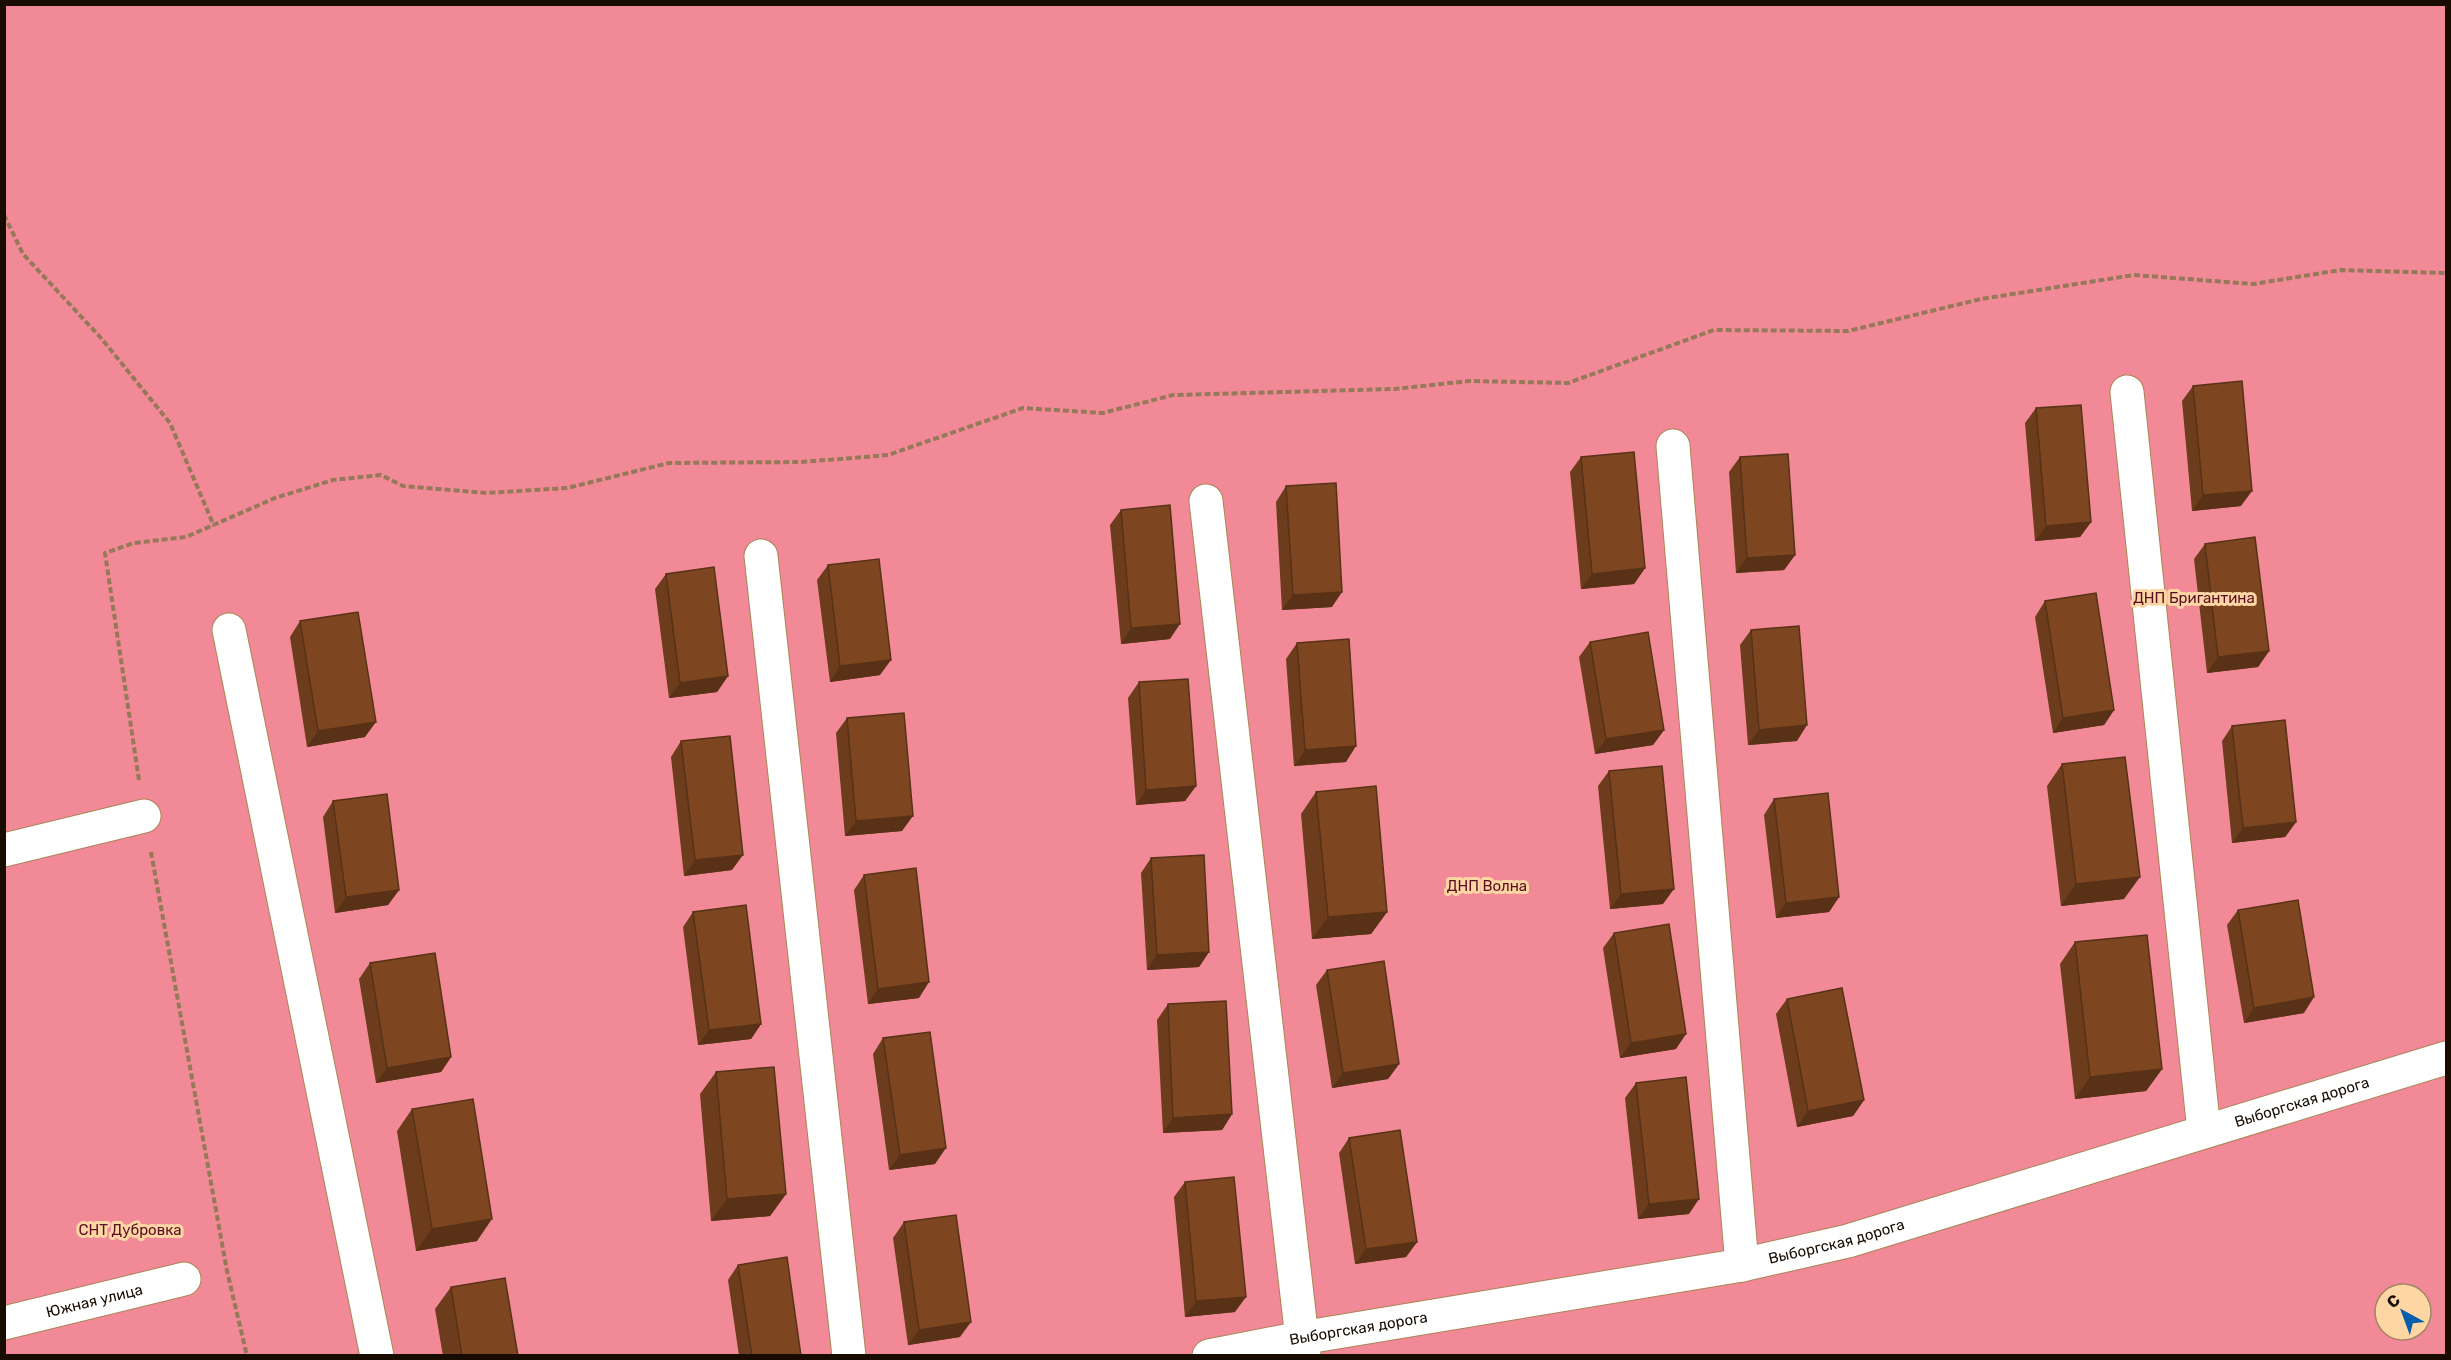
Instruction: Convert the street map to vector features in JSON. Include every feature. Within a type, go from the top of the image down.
[{"type":"street","points":[[2127,392],[2204,1131]]},
{"type":"street","points":[[1673,446],[1742,1265]]},
{"type":"street","points":[[1206,501],[1302,1347]]},
{"type":"street","points":[[761,556],[849,1356]]},
{"type":"street","points":[[229,630],[377,1356]]},
{"type":"street","points":[[4,850],[144,816]]},
{"type":"street","name":"Выборгская дорога","points":[[1209,1356],[1302,1347],[1742,1265],[1848,1241],[2446,1058]]},
{"type":"street","name":"Южная улица","points":[[4,1323],[184,1279]]},
{"type":"path","points":[[4,215],[23,254],[101,338],[170,423],[214,526]]},
{"type":"path","points":[[247,1356],[227,1271],[144,816],[105,553],[134,543],[186,537],[275,498],[333,480],[381,475],[403,486],[487,493],[556,488],[669,463],[802,462],[888,455],[1023,408],[1103,413],[1173,395],[1395,389],[1469,381],[1568,383],[1714,330],[1848,331],[1981,299],[2134,275],[2253,284],[2341,270],[2446,273]]},
{"type":"green space","points":[[5,5],[2446,5],[2446,1355],[5,1356]]},
{"type":"building","points":[[2242,381],[2252,491],[2203,495],[2193,386]]},
{"type":"building","points":[[2081,405],[2091,522],[2046,526],[2036,408]]},
{"type":"building","points":[[1634,452],[1645,568],[1592,574],[1581,457]]},
{"type":"building","points":[[1788,454],[1795,555],[1747,558],[1740,457]]},
{"type":"building","points":[[1336,483],[1342,592],[1293,595],[1286,486]]},
{"type":"building","points":[[1170,505],[1180,624],[1131,628],[1121,510]]},
{"type":"building","points":[[2255,537],[2269,651],[2218,657],[2205,544]]},
{"type":"building","points":[[879,559],[891,660],[840,666],[828,565]]},
{"type":"building","points":[[714,567],[728,676],[680,683],[666,574]]},
{"type":"building","points":[[2096,593],[2114,710],[2063,718],[2045,601]]},
{"type":"building","points":[[358,612],[376,722],[318,731],[300,621]]},
{"type":"building","points":[[1799,626],[1807,725],[1759,730],[1751,630]]},
{"type":"building","points":[[1648,632],[1664,730],[1606,739],[1590,642]]},
{"type":"building","points":[[1349,639],[1356,746],[1305,750],[1297,643]]},
{"type":"building","points":[[1188,679],[1196,786],[1146,790],[1139,682]]},
{"type":"building","points":[[904,713],[913,816],[856,821],[847,718]]},
{"type":"building","points":[[2285,720],[2296,822],[2243,828],[2232,726]]},
{"type":"building","points":[[730,736],[743,855],[695,860],[681,741]]},
{"type":"building","points":[[2125,757],[2140,877],[2076,884],[2062,764]]},
{"type":"building","points":[[1662,766],[1674,889],[1621,894],[1609,771]]},
{"type":"building","points":[[1376,786],[1387,912],[1328,917],[1316,792]]},
{"type":"building","points":[[1828,793],[1839,897],[1786,903],[1774,799]]},
{"type":"building","points":[[387,794],[399,890],[346,897],[333,801]]},
{"type":"building","points":[[1204,855],[1209,952],[1157,955],[1151,858]]},
{"type":"building","points":[[916,868],[929,982],[878,989],[864,875]]},
{"type":"building","points":[[2298,900],[2314,997],[2254,1008],[2238,910]]},
{"type":"building","points":[[746,905],[761,1024],[709,1030],[693,912]]},
{"type":"building","points":[[1669,924],[1686,1034],[1631,1043],[1614,933]]},
{"type":"building","points":[[2147,935],[2162,1069],[2090,1077],[2075,942]]},
{"type":"building","points":[[435,953],[451,1057],[387,1068],[370,963]]},
{"type":"building","points":[[1384,961],[1399,1064],[1343,1073],[1327,970]]},
{"type":"building","points":[[1842,988],[1864,1100],[1808,1111],[1787,999]]},
{"type":"building","points":[[1226,1001],[1232,1114],[1173,1118],[1168,1004]]},
{"type":"building","points":[[930,1032],[946,1148],[900,1155],[883,1038]]},
{"type":"building","points":[[774,1067],[786,1194],[727,1199],[716,1072]]},
{"type":"building","points":[[1686,1077],[1699,1199],[1649,1204],[1636,1083]]},
{"type":"building","points":[[473,1099],[492,1219],[432,1229],[412,1109]]},
{"type":"building","points":[[1400,1130],[1417,1242],[1366,1249],[1349,1138]]},
{"type":"building","points":[[1234,1177],[1246,1297],[1196,1301],[1185,1182]]},
{"type":"building","points":[[956,1215],[971,1322],[919,1330],[904,1222]]},
{"type":"building","points":[[787,1257],[801,1356],[752,1356],[738,1265]]},
{"type":"building","points":[[505,1278],[518,1356],[462,1356],[451,1287]]},
{"type":"park label","name":"ДНП Бригантина","points":[[2194,598]]},
{"type":"park label","name":"ДНП Волна","points":[[1487,886]]},
{"type":"park label","name":"СНТ Дубровка","points":[[130,1230]]}]
